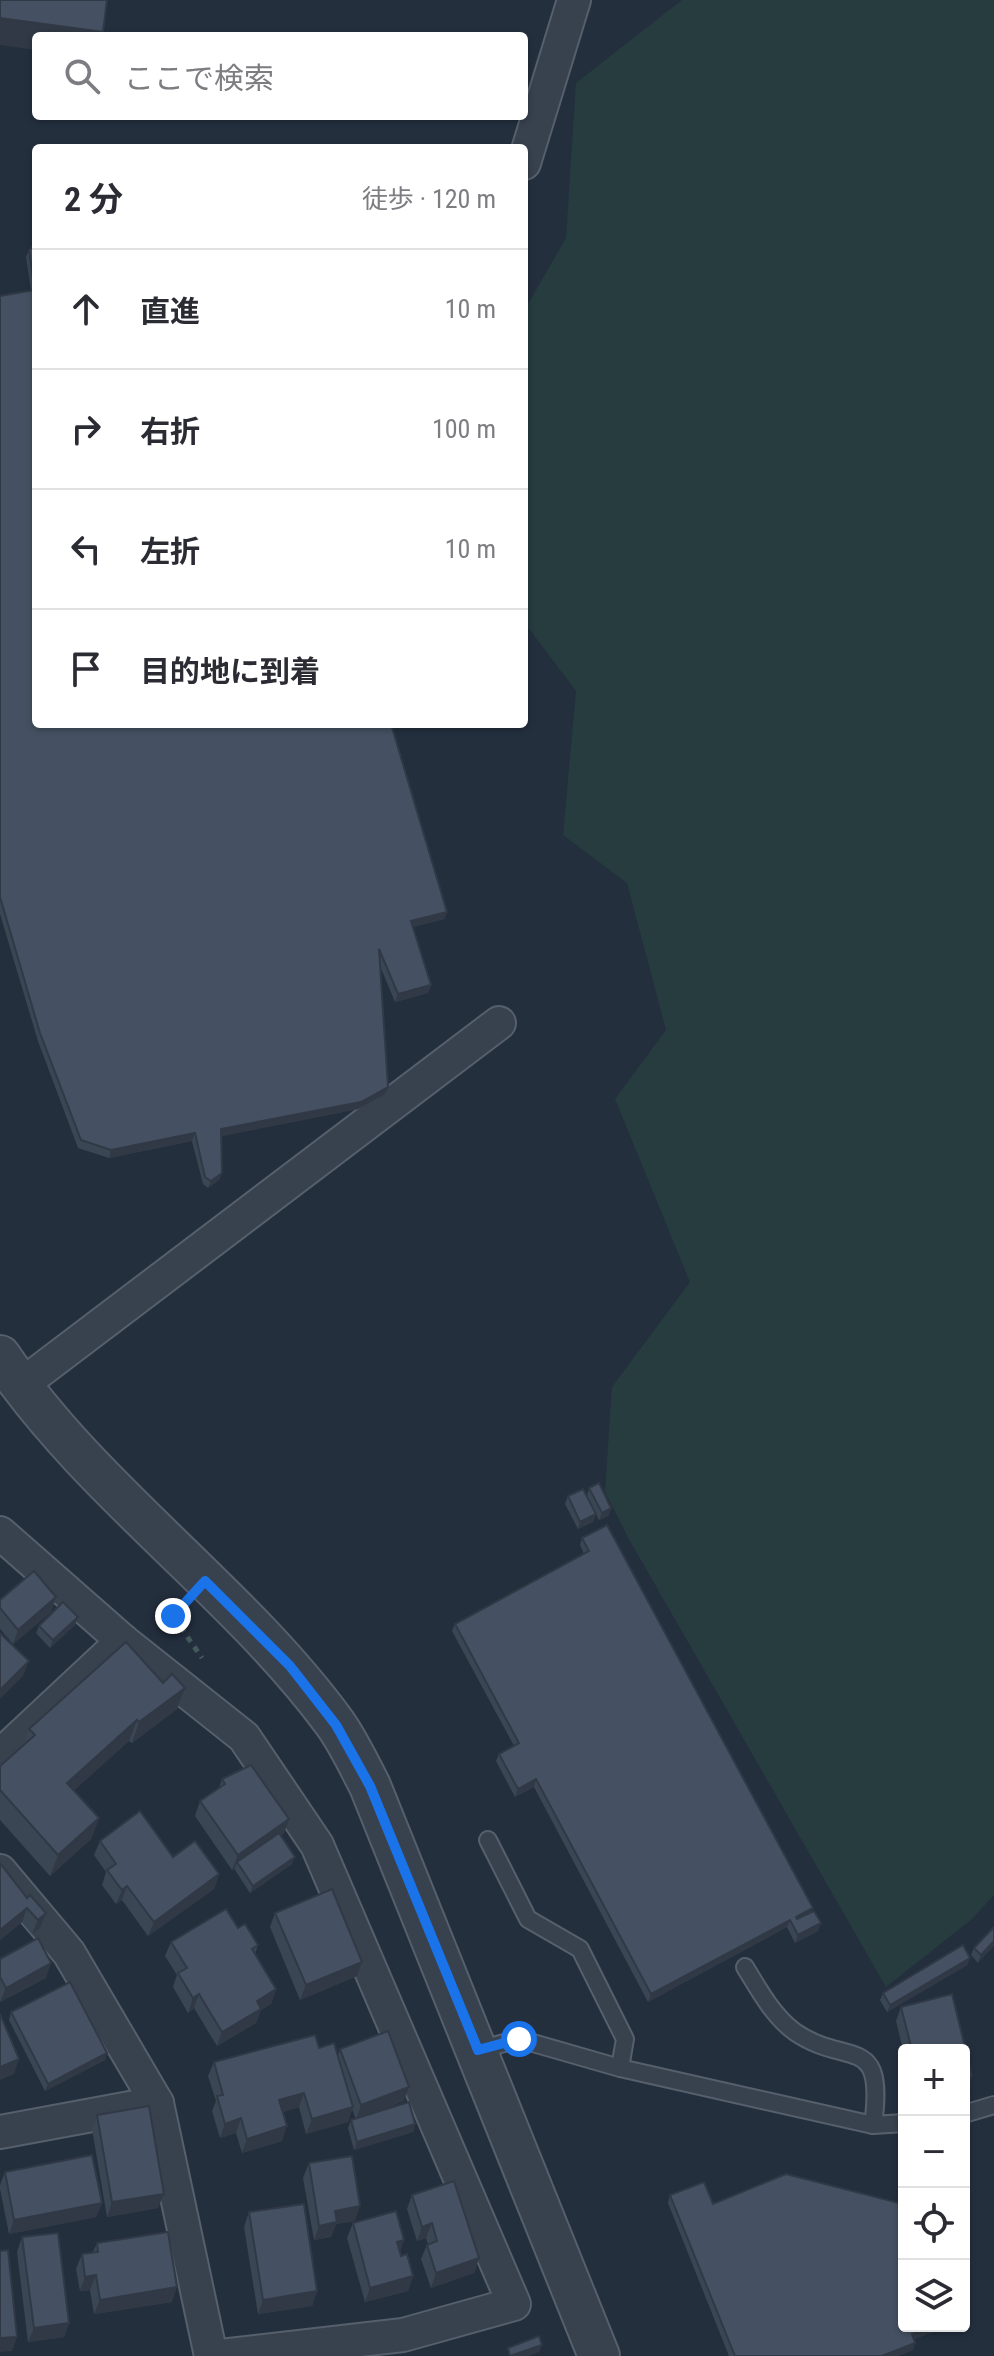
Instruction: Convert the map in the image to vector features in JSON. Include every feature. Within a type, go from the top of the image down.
[{"type":"street","points":[[528,150],[574,0]]},
{"type":"street","points":[[499,1023],[10,1371],[60,1433],[290,1666],[336,1725],[370,1786],[599,2356]]},
{"type":"street","points":[[0,1533],[123,1641],[244,1737],[317,1845],[514,2304],[403,2335],[221,2356]]},
{"type":"street","points":[[0,1756],[123,1641]]},
{"type":"street","points":[[0,1871],[69,1953],[157,2103],[211,2356]]},
{"type":"street","points":[[0,2132],[157,2103]]},
{"type":"lane","points":[[488,1840],[528,1919],[580,1949],[625,2039],[620,2068]]},
{"type":"lane","points":[[745,1967],[772,2009],[794,2031],[814,2042],[860,2055],[871,2067],[878,2093],[873,2125]]},
{"type":"lane","points":[[478,2050],[519,2039],[620,2068],[873,2125],[898,2123]]},
{"type":"lane","points":[[970,2112],[994,2105]]},
{"type":"path","points":[[205,1581],[173,1616],[210,1668]]},
{"type":"green space","points":[[682,0],[994,0],[994,1895],[972,1919],[886,1987],[630,1541],[605,1492],[612,1387],[690,1282],[615,1099],[666,1030],[627,883],[563,835],[576,691],[528,627],[528,304],[566,238],[576,83]]},
{"type":"building","points":[[0,0],[107,0],[103,32],[0,18]]},
{"type":"building","points":[[32,291],[32,728],[392,728],[447,912],[411,921],[431,985],[398,994],[379,949],[388,1087],[361,1102],[221,1129],[222,1173],[211,1181],[205,1177],[195,1133],[111,1150],[81,1140],[40,1033],[0,897],[0,296]]},
{"type":"building","points":[[599,1483],[611,1508],[602,1513],[589,1488]]},
{"type":"building","points":[[583,1489],[596,1514],[580,1522],[568,1496]]},
{"type":"building","points":[[607,1525],[813,1908],[797,1919],[814,1911],[821,1923],[798,1935],[790,1920],[651,1994],[536,1779],[518,1789],[499,1754],[519,1743],[455,1624],[589,1551],[582,1538]]},
{"type":"building","points":[[34,1571],[56,1597],[18,1630],[0,1608],[0,1600]]},
{"type":"building","points":[[63,1602],[78,1617],[53,1640],[39,1626]]},
{"type":"building","points":[[0,1633],[29,1661],[0,1690]]},
{"type":"building","points":[[126,1642],[163,1683],[172,1674],[185,1688],[139,1722],[137,1720],[67,1783],[99,1818],[58,1855],[0,1790],[0,1766],[35,1735],[29,1729]]},
{"type":"building","points":[[251,1765],[289,1819],[238,1855],[200,1801],[225,1784],[222,1779]]},
{"type":"building","points":[[140,1811],[173,1857],[195,1841],[219,1874],[154,1922],[127,1886],[122,1890],[107,1870],[116,1864],[100,1841]]},
{"type":"building","points":[[279,1833],[295,1857],[253,1886],[237,1862]]},
{"type":"building","points":[[0,1863],[27,1898],[30,1895],[46,1913],[38,1920],[27,1908],[0,1930]]},
{"type":"building","points":[[332,1889],[362,1962],[306,1985],[275,1913]]},
{"type":"building","points":[[226,1909],[238,1928],[245,1924],[258,1945],[252,1949],[276,1989],[257,2001],[261,2009],[222,2032],[199,1994],[193,1998],[178,1973],[187,1968],[171,1942]]},
{"type":"building","points":[[994,1927],[994,1941],[981,1955],[974,1948]]},
{"type":"building","points":[[38,1938],[51,1963],[6,1988],[0,1977],[0,1959]]},
{"type":"building","points":[[963,1945],[970,1958],[890,2005],[883,1993]]},
{"type":"building","points":[[70,1982],[107,2053],[48,2084],[11,2012]]},
{"type":"building","points":[[952,1994],[964,2044],[910,2044],[901,2007]]},
{"type":"building","points":[[0,2014],[19,2059],[0,2067]]},
{"type":"building","points":[[388,2031],[409,2087],[361,2105],[340,2049]]},
{"type":"building","points":[[315,2035],[319,2048],[334,2043],[353,2107],[312,2119],[304,2093],[279,2100],[287,2126],[247,2139],[241,2118],[225,2124],[217,2096],[223,2095],[214,2062]]},
{"type":"building","points":[[409,2102],[415,2124],[357,2142],[351,2120]]},
{"type":"building","points":[[149,2106],[164,2194],[112,2202],[97,2115]]},
{"type":"building","points":[[92,2155],[102,2203],[14,2220],[5,2172]]},
{"type":"building","points":[[352,2156],[360,2206],[335,2211],[337,2222],[319,2226],[309,2163]]},
{"type":"building","points":[[786,2174],[898,2203],[898,2332],[917,2332],[912,2334],[915,2343],[882,2356],[735,2356],[670,2195],[704,2182],[713,2204]]},
{"type":"building","points":[[454,2181],[479,2258],[436,2273],[427,2245],[437,2241],[432,2223],[422,2227],[412,2195]]},
{"type":"building","points":[[304,2204],[317,2291],[263,2300],[249,2212]]},
{"type":"building","points":[[396,2211],[404,2240],[397,2242],[401,2256],[407,2254],[413,2276],[370,2288],[353,2223]]},
{"type":"building","points":[[168,2232],[177,2287],[100,2300],[96,2275],[85,2277],[82,2254],[98,2252],[97,2243]]},
{"type":"building","points":[[58,2233],[69,2323],[34,2328],[22,2237]]},
{"type":"building","points":[[8,2250],[17,2337],[0,2338],[0,2251]]},
{"type":"building","points":[[539,2336],[542,2345],[510,2356],[508,2348]]},
{"type":"route","points":[[173,1616],[205,1581],[290,1666],[336,1725],[370,1786],[478,2050],[519,2039]]}]
